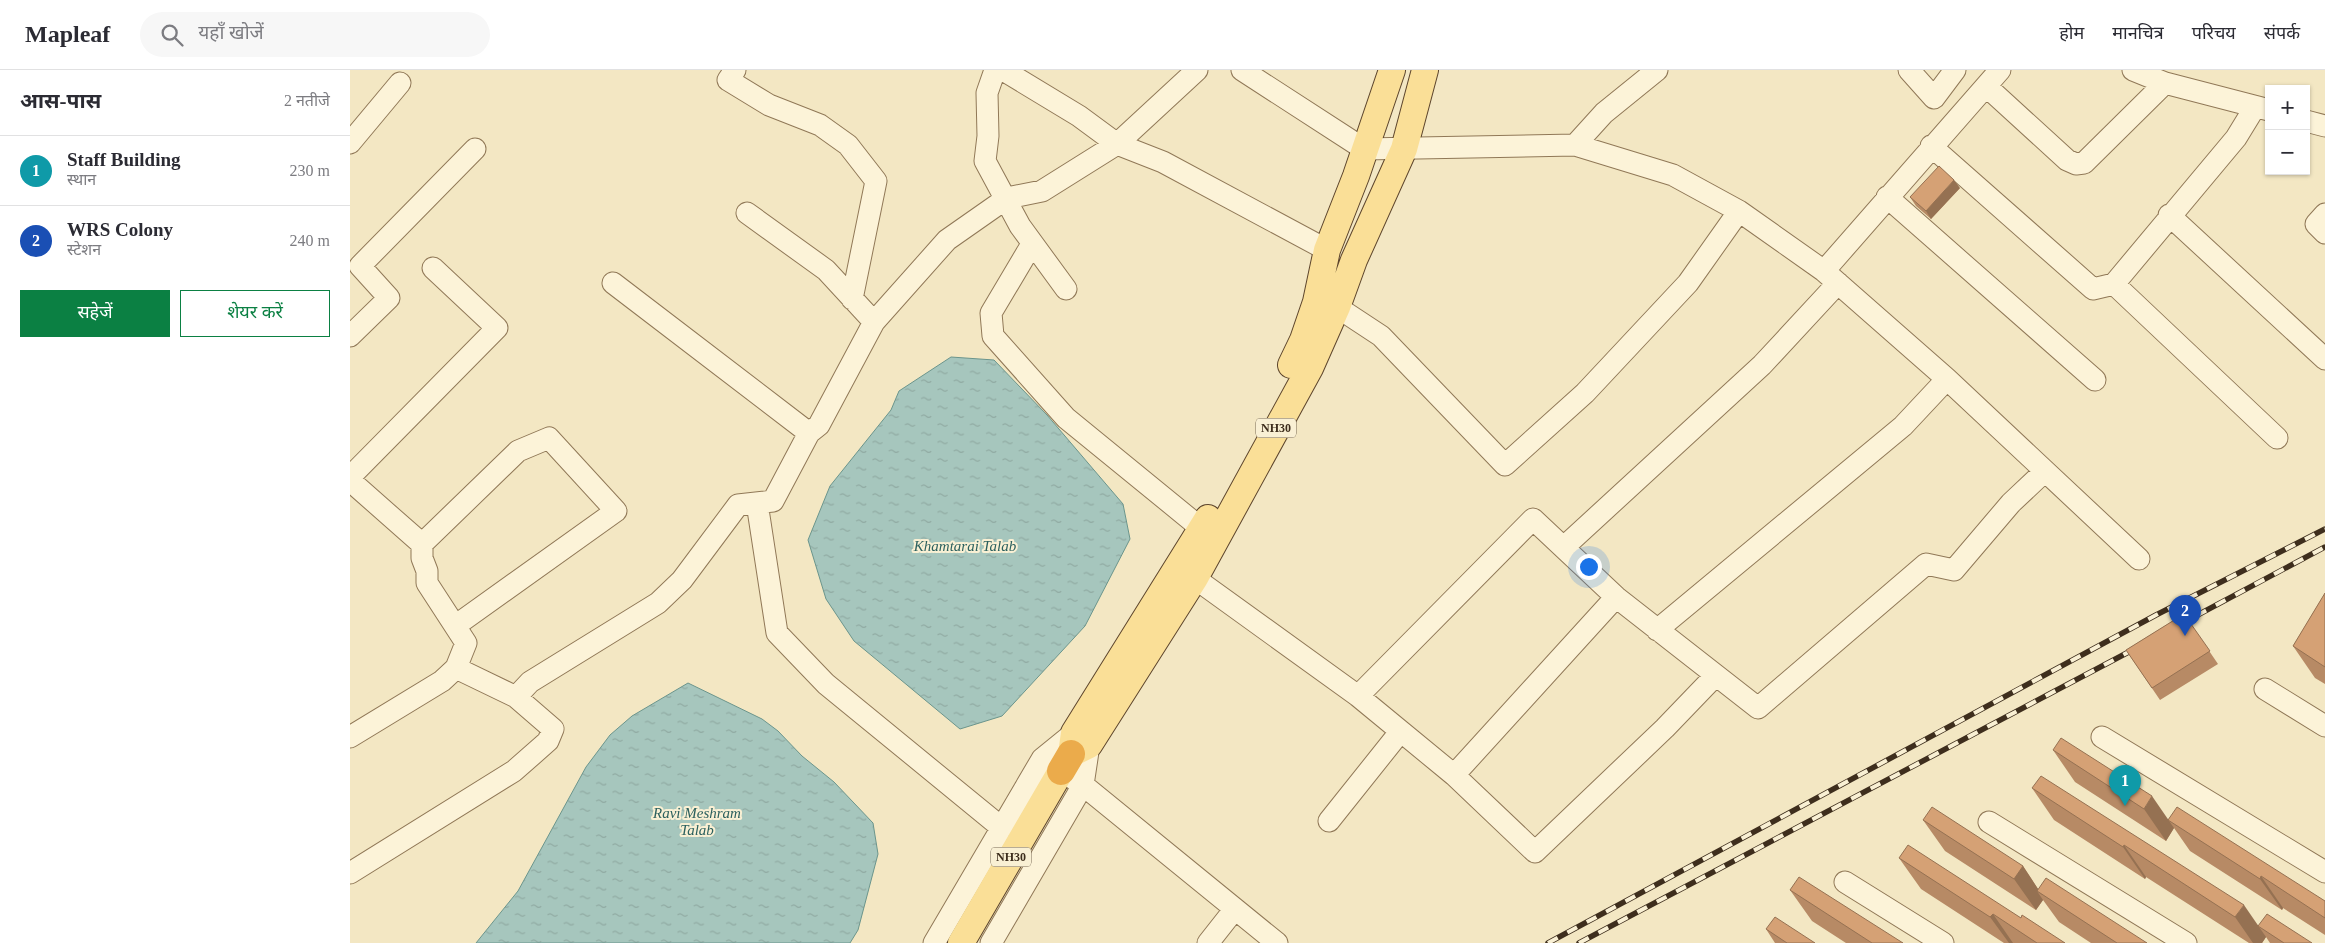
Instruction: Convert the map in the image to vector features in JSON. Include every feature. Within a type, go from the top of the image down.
[{"type":"main road","name":"NH30","points":[[961,943],[1070,758],[1187,572],[1310,368],[1327,304],[1327,250],[1392,70]]},
{"type":"main road","name":"NH30","points":[[1187,572],[1202,529],[1271,406],[1304,340],[1354,260],[1404,149],[1426,70]]},
{"type":"street","points":[[735,70],[728,80],[769,105],[820,125],[848,145],[876,181],[852,299]]},
{"type":"street","points":[[995,70],[988,93],[988,136],[985,161],[1007,198],[1020,226],[1066,289]]},
{"type":"street","points":[[1003,70],[1079,116],[1117,144],[1163,162],[1327,250]]},
{"type":"street","points":[[516,697],[530,682],[658,603],[682,580],[738,505],[772,501],[810,433],[819,425],[874,322],[947,240],[1007,198],[1042,191],[1117,144],[1197,70]]},
{"type":"street","points":[[1242,70],[1364,149],[1575,145],[1673,175],[1738,211],[1831,277],[1947,379],[2139,559]]},
{"type":"street","points":[[1575,145],[1604,113],[1657,70]]},
{"type":"street","points":[[1909,70],[1934,98],[1955,70]]},
{"type":"street","points":[[1564,547],[1762,365],[1831,277],[1887,197],[2000,70]]},
{"type":"street","points":[[1931,146],[2094,289],[2114,284],[2169,215],[2262,109],[2165,83],[2133,70]]},
{"type":"street","points":[[350,143],[400,82]]},
{"type":"street","points":[[1986,86],[2066,160],[2076,164],[2084,163],[2165,83]]},
{"type":"street","points":[[2310,122],[2325,126]]},
{"type":"street","points":[[350,336],[389,298],[355,262],[475,149]]},
{"type":"street","points":[[1887,197],[2095,380]]},
{"type":"street","points":[[1327,304],[1381,336],[1504,465],[1584,393],[1688,283],[1738,211]]},
{"type":"street","points":[[747,213],[826,270],[874,322]]},
{"type":"street","points":[[2325,214],[2316,224],[2325,233]]},
{"type":"street","points":[[2169,215],[2325,359]]},
{"type":"street","points":[[1032,244],[991,313],[992,336],[1066,418],[1202,529]]},
{"type":"street","points":[[422,544],[351,483],[497,328],[433,268]]},
{"type":"street","points":[[613,283],[810,433]]},
{"type":"street","points":[[2114,284],[2277,438]]},
{"type":"street","points":[[1657,630],[1903,426],[1947,379]]},
{"type":"street","points":[[350,737],[442,682],[456,668],[466,643],[427,583],[427,571],[422,558],[422,544],[518,452],[549,438],[616,511],[455,626]]},
{"type":"street","points":[[1358,696],[1533,519],[1616,597],[1758,708],[1926,564],[1954,570],[2011,503],[2045,471]]},
{"type":"street","points":[[757,503],[777,633],[826,684],[1002,828]]},
{"type":"street","points":[[1187,572],[1358,696],[1454,775],[1536,852],[1665,728],[1715,676]]},
{"type":"street","points":[[1454,775],[1616,597]]},
{"type":"street","points":[[350,873],[514,771],[548,741],[553,729],[516,697],[456,668]]},
{"type":"street","points":[[2265,689],[2325,726]]},
{"type":"street","points":[[1329,821],[1400,732]]},
{"type":"street","points":[[2102,738],[2325,872]]},
{"type":"street","points":[[934,943],[1002,828],[1070,758]]},
{"type":"street","points":[[1070,758],[1234,910],[1277,943]]},
{"type":"street","points":[[992,943],[1070,758]]},
{"type":"street","points":[[1989,822],[2186,943]]},
{"type":"street","points":[[1845,882],[1943,943]]},
{"type":"street","points":[[1208,943],[1234,910]]},
{"type":"water","name":"Khamtarai Talab","points":[[951,357],[994,360],[1047,415],[1123,504],[1130,539],[1085,626],[1002,716],[960,729],[854,641],[826,599],[808,540],[830,486],[891,410],[899,391]]},
{"type":"water","name":"Ravi Meshram Talab","points":[[688,683],[762,719],[778,731],[802,756],[834,782],[873,823],[878,854],[858,930],[850,943],[476,943],[518,891],[586,767],[610,735],[632,716]]},
{"type":"building","points":[[1939,166],[1954,180],[1926,211],[1910,197]]},
{"type":"building","points":[[2325,593],[2325,667],[2293,646]]},
{"type":"building","points":[[2184,614],[2210,651],[2152,688],[2126,650]]},
{"type":"building","points":[[2061,738],[2152,796],[2144,809],[2053,750]]},
{"type":"building","points":[[2041,776],[2244,905],[2235,917],[2124,845],[2123,847],[2032,788]]},
{"type":"building","points":[[1932,807],[2023,866],[2014,879],[1923,820]]},
{"type":"building","points":[[2177,807],[2325,901],[2325,918],[2261,876],[2260,879],[2168,820]]},
{"type":"building","points":[[1908,845],[2021,918],[2022,915],[2065,943],[2037,943],[1993,914],[1990,917],[1899,858]]},
{"type":"building","points":[[1799,877],[1903,943],[1872,943],[1790,890]]},
{"type":"building","points":[[2046,878],[2147,943],[2117,943],[2037,891]]},
{"type":"building","points":[[2267,914],[2312,943],[2284,943],[2258,926]]},
{"type":"building","points":[[1775,917],[1815,943],[1787,943],[1766,929]]},
{"type":"railway","points":[[1548,943],[2156,615],[2325,529]]},
{"type":"railway","points":[[2177,626],[2325,547]]},
{"type":"railway","points":[[1579,943],[2140,646]]},
{"type":"place","name":"WRS Colony","points":[[2185,636]]},
{"type":"place","name":"Staff Building","points":[[2125,806]]}]
